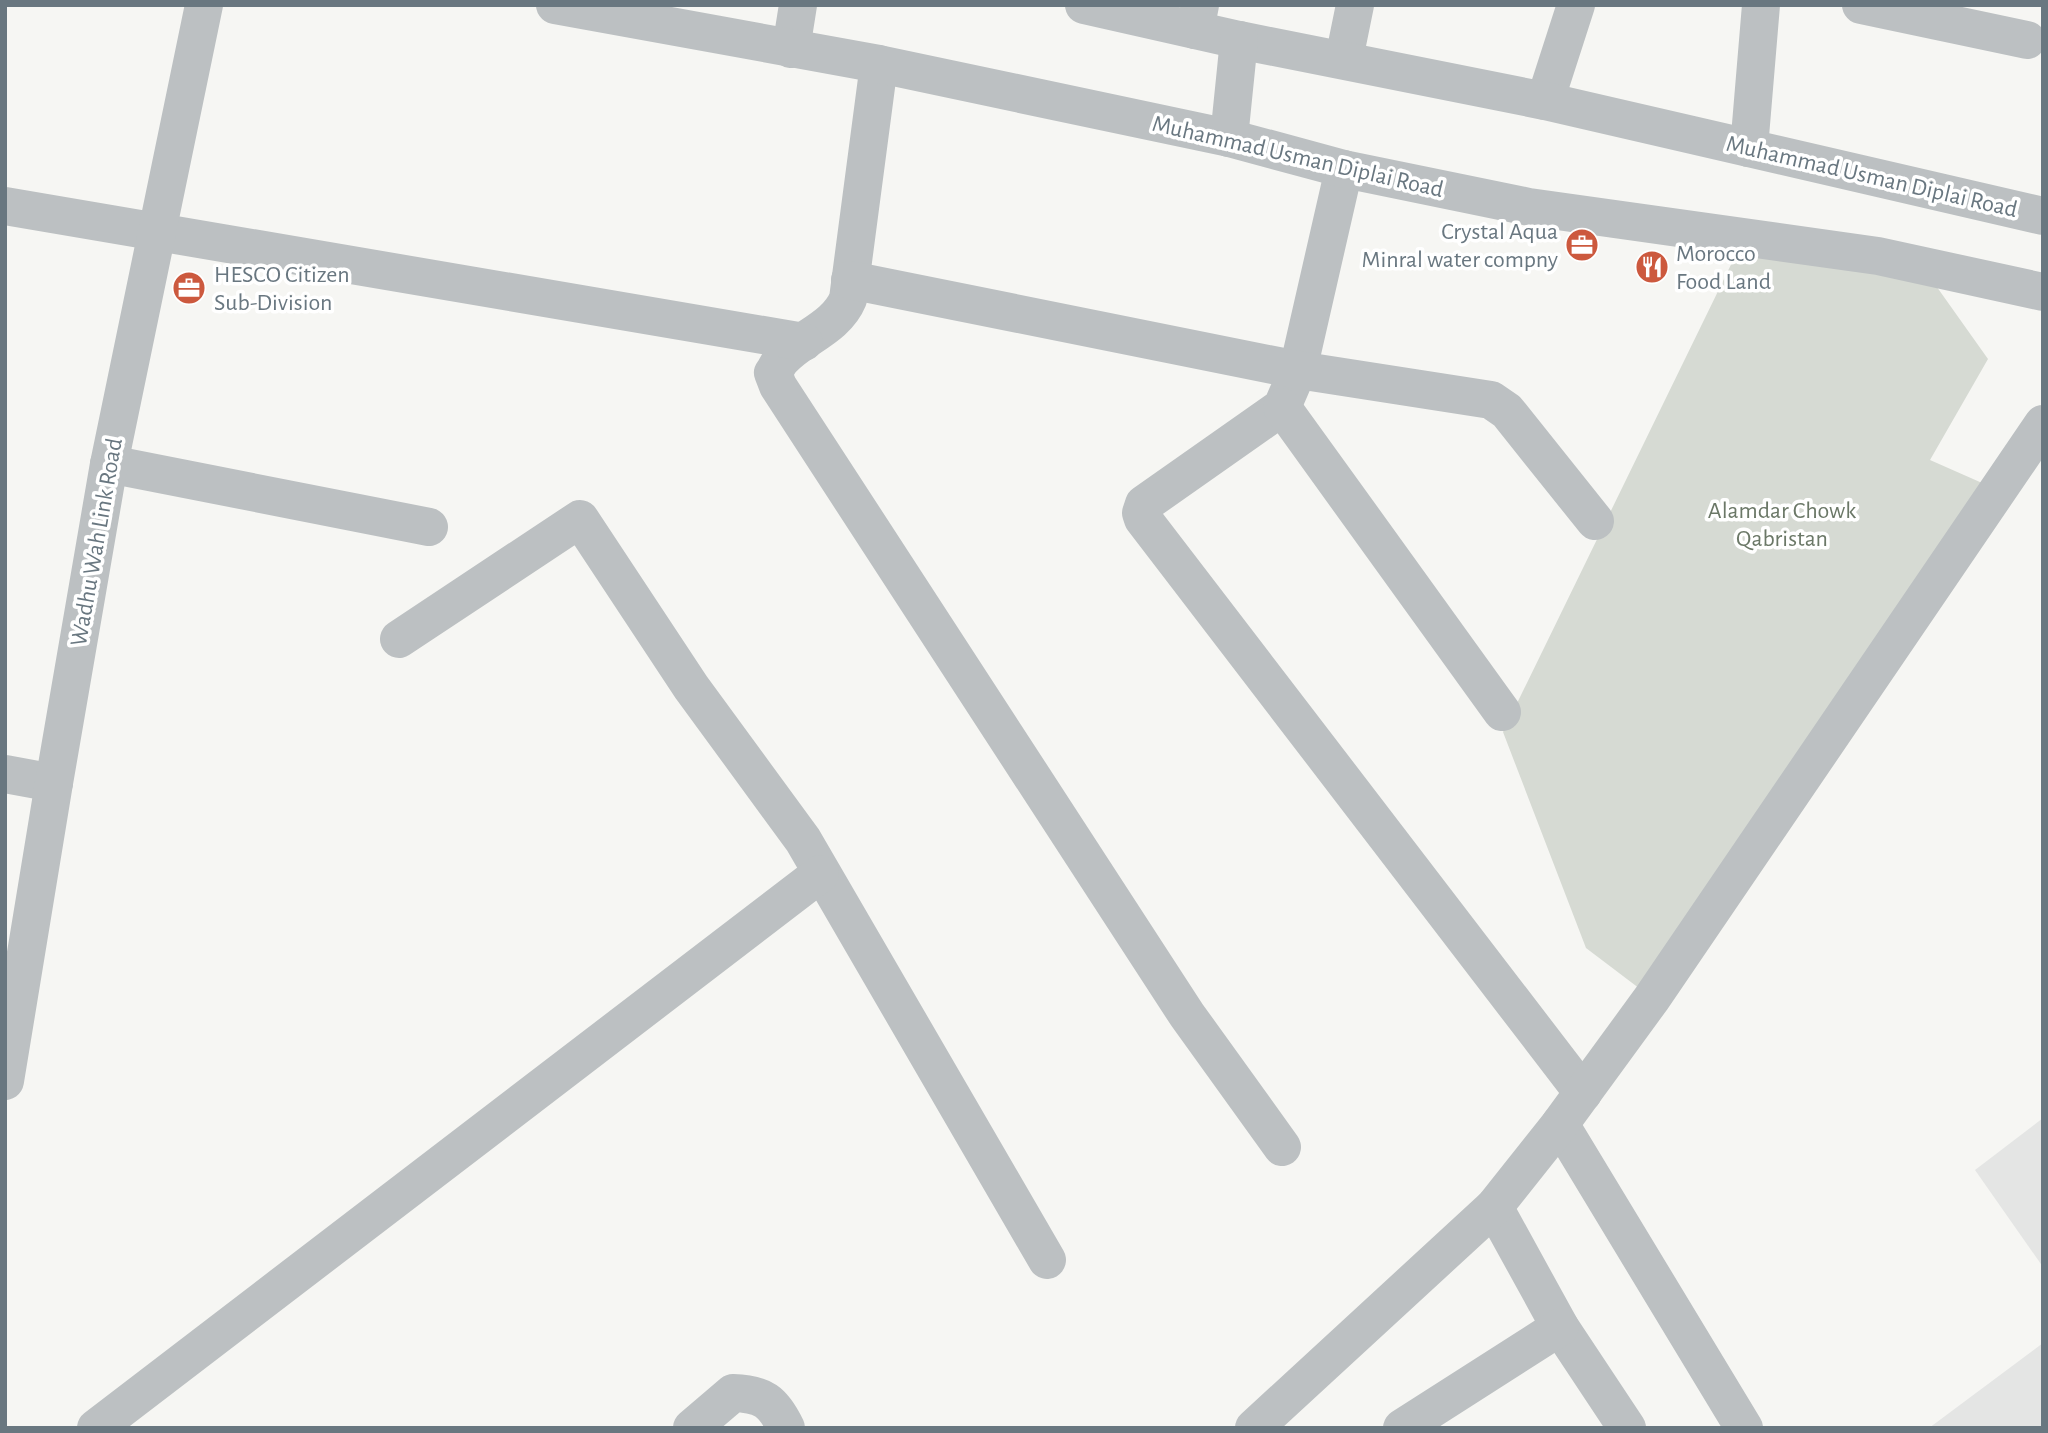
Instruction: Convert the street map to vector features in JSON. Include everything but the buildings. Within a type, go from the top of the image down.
[{"type":"street","name":"Wadhu Wah Link Road","points":[[5,1081],[109,464],[204,5]]},
{"type":"street","name":"Muhammad Usman Diplai Road","points":[[555,5],[879,64],[1229,138],[1344,169],[1529,207],[1878,256],[2043,292]]},
{"type":"street","points":[[792,49],[798,5]]},
{"type":"street","name":"Muhammad Usman Diplai Road","points":[[1084,5],[1197,18],[1239,40],[1545,101],[2043,216]]},
{"type":"street","points":[[1344,59],[1355,5]]},
{"type":"street","points":[[1545,101],[1576,5]]},
{"type":"street","points":[[1749,148],[1761,5]]},
{"type":"street","points":[[1861,5],[2026,40]]},
{"type":"street","points":[[1229,138],[1239,40]]},
{"type":"street","points":[[879,64],[844,310],[782,359],[773,373],[778,386],[1187,1015],[1282,1147]]},
{"type":"street","points":[[1344,169],[1298,370],[1282,407],[1144,504],[1141,513],[1583,1093]]},
{"type":"street","points":[[5,206],[804,342]]},
{"type":"street","points":[[850,281],[1298,370],[1490,400],[1507,411],[1595,521]]},
{"type":"street","points":[[1282,407],[1502,712]]},
{"type":"street","points":[[1254,1428],[1494,1207],[1560,1124],[1652,998],[2043,424]]},
{"type":"street","points":[[109,464],[429,527]]},
{"type":"street","points":[[399,639],[580,519],[691,687],[803,840],[820,874],[1047,1260]]},
{"type":"street","points":[[5,774],[54,783]]},
{"type":"street","points":[[96,1428],[820,874]]},
{"type":"street","points":[[1560,1124],[1744,1428]]},
{"type":"street","points":[[1494,1207],[1560,1327],[1627,1428]]},
{"type":"street","points":[[1402,1428],[1560,1327]]},
{"type":"street","points":[[692,1428],[733,1393],[754,1393],[776,1408],[786,1428]]},
{"type":"shaded area","points":[[2043,1118],[2043,1267],[1975,1170]]},
{"type":"shaded area","points":[[2043,1343],[2043,1428],[1929,1428]]},
{"type":"green space","name":"Alamdar Chowk Qabristan","points":[[1744,238],[1922,266],[1988,359],[1930,460],[1998,490],[1652,998],[1586,948],[1503,732]]},
{"type":"place","name":"Crystal Aqua Minral water compny","points":[[1582,245]]},
{"type":"place","name":"Morocco Food Land","points":[[1652,267]]},
{"type":"place","name":"HESCO Citizen Sub-Division","points":[[189,288]]}]
